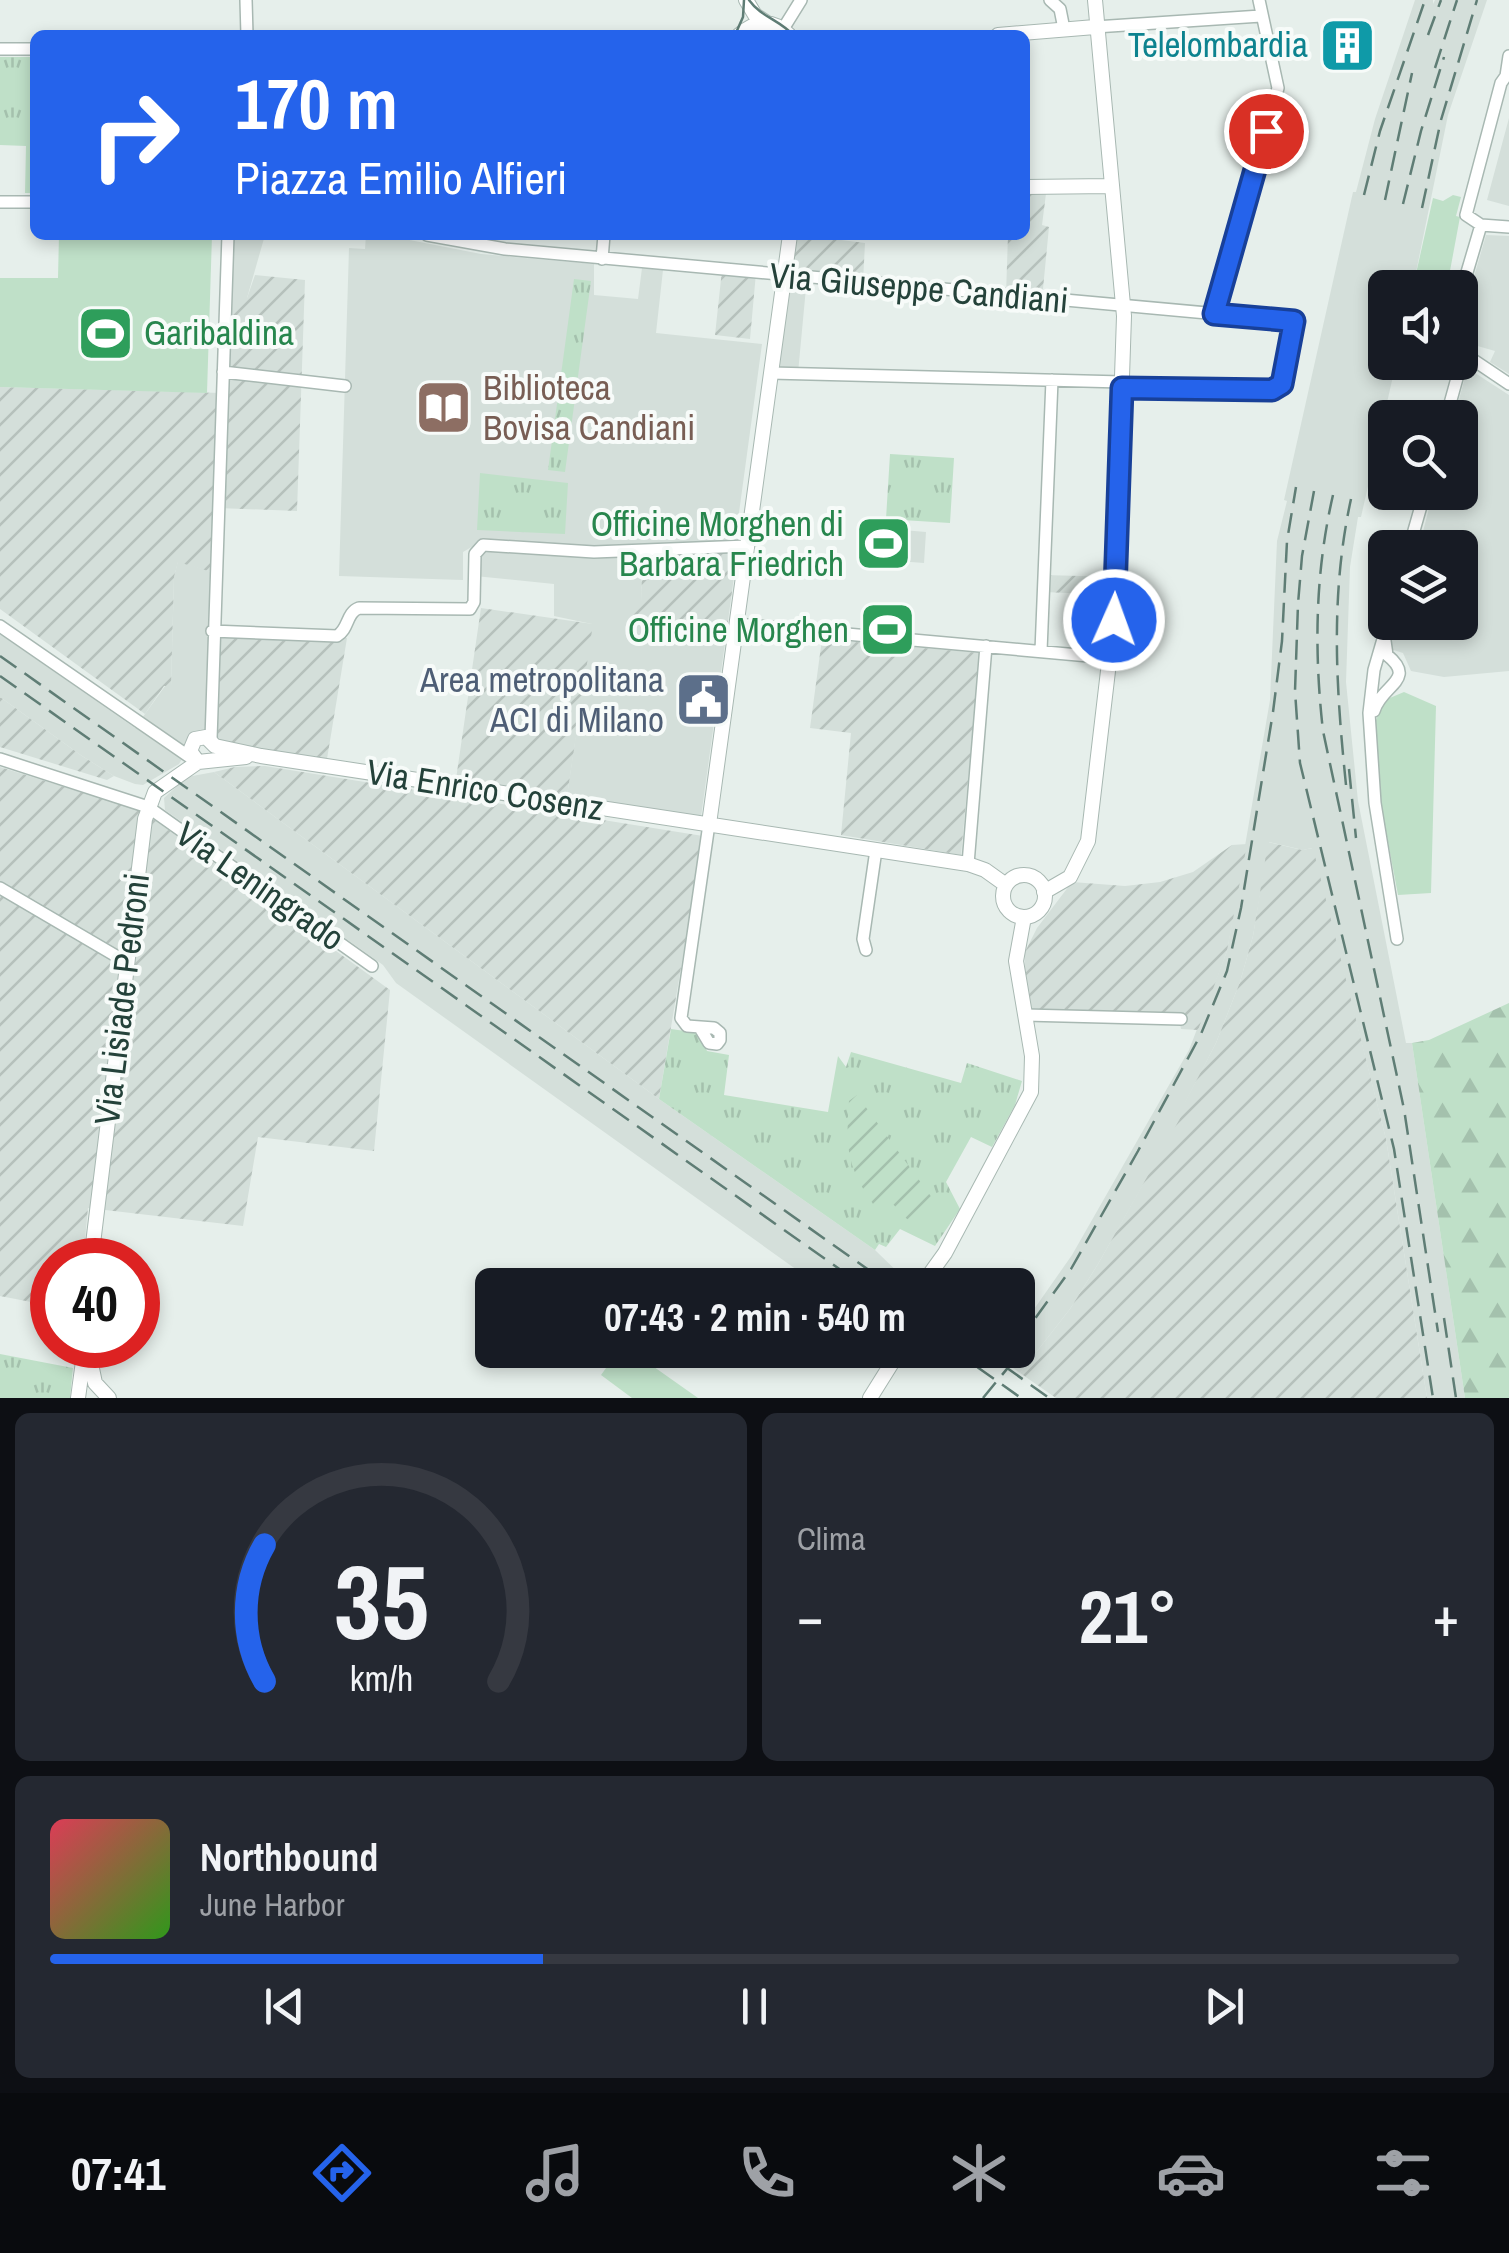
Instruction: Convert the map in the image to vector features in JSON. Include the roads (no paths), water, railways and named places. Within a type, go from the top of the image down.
[{"type":"street","points":[[246,0],[247,30]]},
{"type":"street","points":[[782,29],[801,0]]},
{"type":"street","points":[[1050,0],[1060,9],[1064,29]]},
{"type":"street","points":[[1044,892],[1070,877],[1087,844],[1111,658],[1123,307],[1095,0]]},
{"type":"street","points":[[1214,314],[1276,96],[1277,77],[1259,0]]},
{"type":"street","points":[[746,1],[756,17],[782,29]]},
{"type":"street","points":[[742,30],[748,20],[746,1]]},
{"type":"street","points":[[1030,32],[1261,16]]},
{"type":"street","points":[[746,30],[754,24],[782,29]]},
{"type":"street","points":[[0,49],[30,49]]},
{"type":"street","points":[[1509,56],[1505,70],[1508,76],[1501,83],[1466,208],[1469,220],[1509,227]]},
{"type":"street","points":[[1030,187],[1110,186]]},
{"type":"street","points":[[0,202],[30,202]]},
{"type":"street","points":[[1468,270],[1481,225]]},
{"type":"street","points":[[148,807],[155,792],[202,750],[210,712],[228,240]]},
{"type":"street","name":"Via Giuseppe Candiani","points":[[453,240],[495,248],[716,265],[784,275],[1294,321],[1281,387],[1272,390],[1122,385]]},
{"type":"street","points":[[602,258],[604,240]]},
{"type":"street","points":[[700,1028],[687,1026],[681,1018],[789,240]]},
{"type":"street","points":[[1478,363],[1509,384]]},
{"type":"street","points":[[223,372],[344,386]]},
{"type":"street","points":[[771,373],[1122,385]]},
{"type":"street","points":[[1041,652],[1052,380]]},
{"type":"street","points":[[212,632],[336,636],[342,633],[353,610],[364,607],[470,609],[474,602],[475,554],[481,546],[594,552],[747,546]]},
{"type":"street","points":[[736,624],[1111,658]]},
{"type":"street","points":[[0,626],[172,746],[202,750]]},
{"type":"street","points":[[1383,640],[1369,713],[1375,803],[1396,939]]},
{"type":"street","points":[[1371,722],[1376,701],[1400,673],[1384,648],[1385,640]]},
{"type":"street","points":[[968,864],[986,646]]},
{"type":"street","points":[[1377,663],[1392,660]]},
{"type":"street","points":[[1375,678],[1391,685]]},
{"type":"street","name":"Via Enrico Cosenz","points":[[202,750],[968,864],[1006,884]]},
{"type":"street","name":"Via Leningrado","points":[[0,759],[148,807],[372,966]]},
{"type":"street","name":"Via Lisiade Pedroni","points":[[94,1238],[148,807]]},
{"type":"street","points":[[866,950],[862,939],[876,850]]},
{"type":"street","points":[[1016,874],[1039,881],[1044,892],[1038,912],[1024,917],[1012,913],[1002,896],[1006,884],[1016,874]]},
{"type":"street","points":[[0,888],[128,964]]},
{"type":"street","points":[[940,1268],[1028,1100],[1033,1064],[1016,965],[1024,917]]},
{"type":"street","points":[[1024,1015],[1182,1019]]},
{"type":"street","points":[[935,1268],[946,1253]]},
{"type":"street","points":[[78,1398],[83,1368]]},
{"type":"street","points":[[91,1368],[95,1383],[108,1398]]},
{"type":"street","points":[[870,1398],[885,1368]]},
{"type":"tram line","points":[[737,30],[744,0]]},
{"type":"tram line","points":[[749,0],[787,30]]},
{"type":"railway","points":[[1364,195],[1380,131],[1425,0]]},
{"type":"railway","points":[[1428,35],[1441,0]]},
{"type":"railway","points":[[1435,68],[1457,0]]},
{"type":"railway","points":[[1422,208],[1441,120],[1477,0]]},
{"type":"railway","points":[[1403,204],[1444,57]]},
{"type":"railway","points":[[1385,200],[1412,73]]},
{"type":"railway","points":[[1035,1319],[1071,1269],[1138,1151],[1201,1034],[1227,971],[1273,712],[1282,641],[1287,541],[1296,487]]},
{"type":"railway","points":[[1314,491],[1298,604],[1295,691],[1300,763],[1394,1149],[1433,1398]]},
{"type":"railway","points":[[1333,495],[1318,612],[1323,731],[1404,1109],[1438,1332]]},
{"type":"railway","points":[[1346,785],[1337,642],[1340,571],[1351,499]]},
{"type":"railway","points":[[0,656],[866,1268]]},
{"type":"railway","points":[[0,676],[838,1268]]},
{"type":"railway","points":[[1349,769],[1356,838]]},
{"type":"railway","points":[[1444,1318],[1456,1398]]},
{"type":"railway","points":[[978,1368],[1021,1398]]},
{"type":"railway","points":[[1007,1368],[1049,1398]]},
{"type":"railway","points":[[983,1398],[1008,1368]]},
{"type":"place","name":"Telelombardia","points":[[1347,45]]},
{"type":"place","name":"Garibaldina","points":[[105,333]]},
{"type":"place","name":"Biblioteca Bovisa Candiani","points":[[444,408]]},
{"type":"place","name":"Officine Morghen di Barbara Friedrich","points":[[883,544]]},
{"type":"place","name":"Officine Morghen","points":[[888,630]]},
{"type":"place","name":"Area metropolitana ACI di Milano","points":[[703,700]]}]
